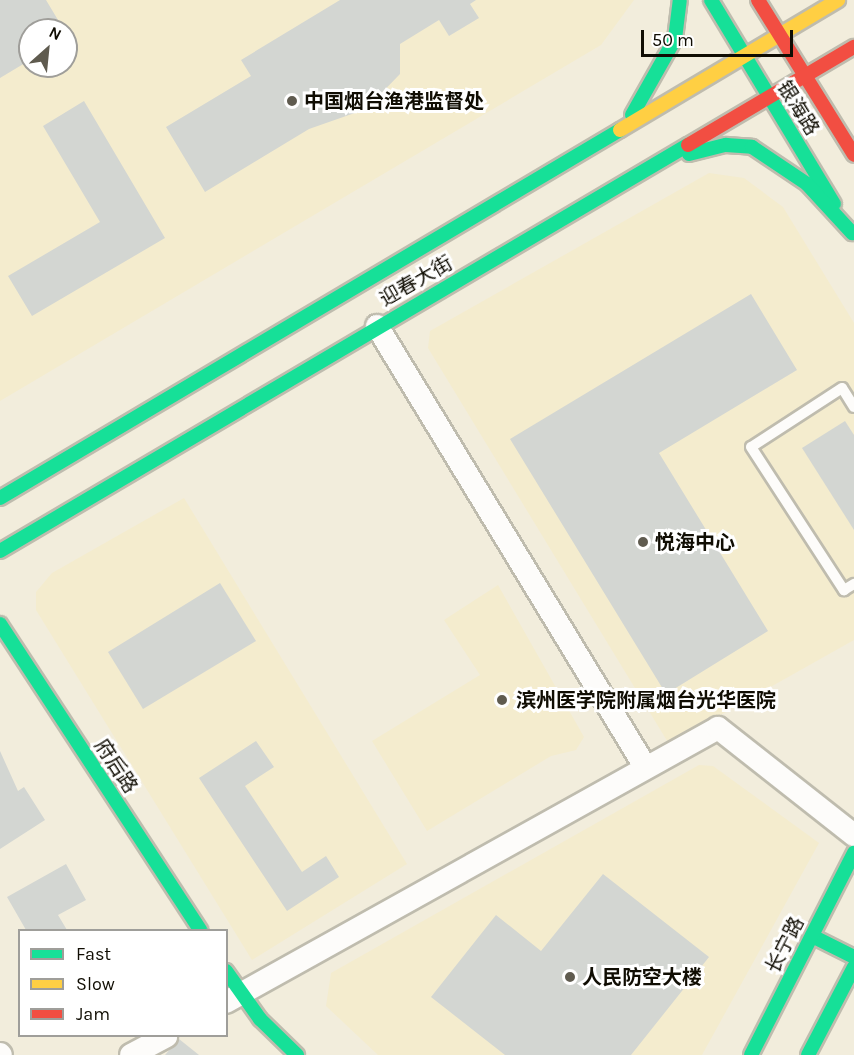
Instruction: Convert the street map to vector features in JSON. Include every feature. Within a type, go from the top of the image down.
[{"type":"main road","points":[[626,123],[675,39],[680,0]]},
{"type":"main road","name":"银海路","points":[[711,0],[741,54],[853,235]]},
{"type":"main road","name":"银海路","points":[[758,0],[854,155]]},
{"type":"main road","name":"迎春大街","points":[[0,498],[741,54],[779,36],[838,0]]},
{"type":"main road","name":"迎春大街","points":[[0,551],[377,326],[854,47]]},
{"type":"main road","points":[[661,161],[726,145],[752,147],[807,184],[853,235]]},
{"type":"main road","name":"府后路","points":[[0,624],[199,929]]},
{"type":"main road","name":"长宁路","points":[[751,1055],[854,852]]},
{"type":"main road","points":[[812,936],[854,957]]},
{"type":"main road","points":[[808,1055],[854,967]]},
{"type":"main road","points":[[228,978],[234,998],[297,1055]]},
{"type":"street","points":[[377,326],[646,768]]},
{"type":"street","points":[[234,998],[718,728],[854,835]]},
{"type":"street","points":[[131,1055],[162,1037]]},
{"type":"lane","points":[[854,406],[842,388],[752,447],[844,590],[854,584]]},
{"type":"shaded area","points":[[0,0],[634,0],[601,45],[0,401]]},
{"type":"shaded area","points":[[709,173],[744,178],[783,207],[854,323],[854,640],[669,744],[428,348],[430,331]]},
{"type":"shaded area","points":[[184,498],[407,864],[252,960],[36,610],[36,592],[52,573]]},
{"type":"shaded area","name":"滨州医学院附属烟台光华医院","points":[[498,585],[584,737],[576,750],[551,756],[427,831],[372,741],[480,675],[444,620]]},
{"type":"shaded area","points":[[699,765],[713,766],[819,843],[702,1055],[378,1055],[326,1006],[331,973]]},
{"type":"building","points":[[0,0],[46,0],[57,18],[18,18],[18,67],[0,78]]},
{"type":"building","name":"中国烟台渔港监督处","points":[[340,0],[476,0],[470,4],[479,18],[449,36],[439,20],[400,44],[400,74],[366,109],[309,129],[205,192],[166,127],[251,76],[241,60]]},
{"type":"building","points":[[84,101],[165,238],[32,316],[8,276],[100,222],[43,126]]},
{"type":"building","name":"悦海中心","points":[[751,294],[797,370],[659,453],[768,631],[666,694],[510,439]]},
{"type":"building","points":[[845,421],[854,435],[854,530],[802,448]]},
{"type":"building","points":[[220,583],[256,641],[143,709],[108,652]]},
{"type":"building","points":[[256,741],[274,767],[245,786],[302,872],[326,856],[339,877],[287,911],[199,778]]},
{"type":"building","points":[[0,751],[18,791],[24,787],[45,820],[0,849]]},
{"type":"building","points":[[66,864],[86,900],[58,915],[66,929],[25,929],[7,897]]},
{"type":"building","name":"人民防空大楼","points":[[603,874],[709,957],[631,1055],[505,1055],[431,997],[496,915],[541,951]]},
{"type":"building","points":[[179,1039],[199,1055],[165,1055]]},
{"type":"traffic: fast","points":[[632,115],[675,39],[680,0]]},
{"type":"traffic: fast","points":[[711,0],[834,204]]},
{"type":"traffic: fast","points":[[0,498],[620,130]]},
{"type":"traffic: fast","points":[[0,551],[688,145]]},
{"type":"traffic: fast","points":[[689,154],[726,145],[752,147],[807,184],[852,233]]},
{"type":"traffic: fast","points":[[0,624],[199,929]]},
{"type":"traffic: fast","points":[[751,1055],[854,853]]},
{"type":"traffic: fast","points":[[812,936],[854,957]]},
{"type":"traffic: fast","points":[[808,1055],[854,967]]},
{"type":"traffic: fast","points":[[228,974],[260,1019],[297,1055]]},
{"type":"traffic: slow","points":[[620,130],[838,0]]},
{"type":"traffic: jam","points":[[758,0],[854,155]]},
{"type":"traffic: jam","points":[[688,145],[854,47]]},
{"type":"place","name":"中国烟台渔港监督处","points":[[292,101]]},
{"type":"place","name":"悦海中心","points":[[643,542]]},
{"type":"place","name":"滨州医学院附属烟台光华医院","points":[[502,700]]},
{"type":"place","name":"人民防空大楼","points":[[570,977]]}]
